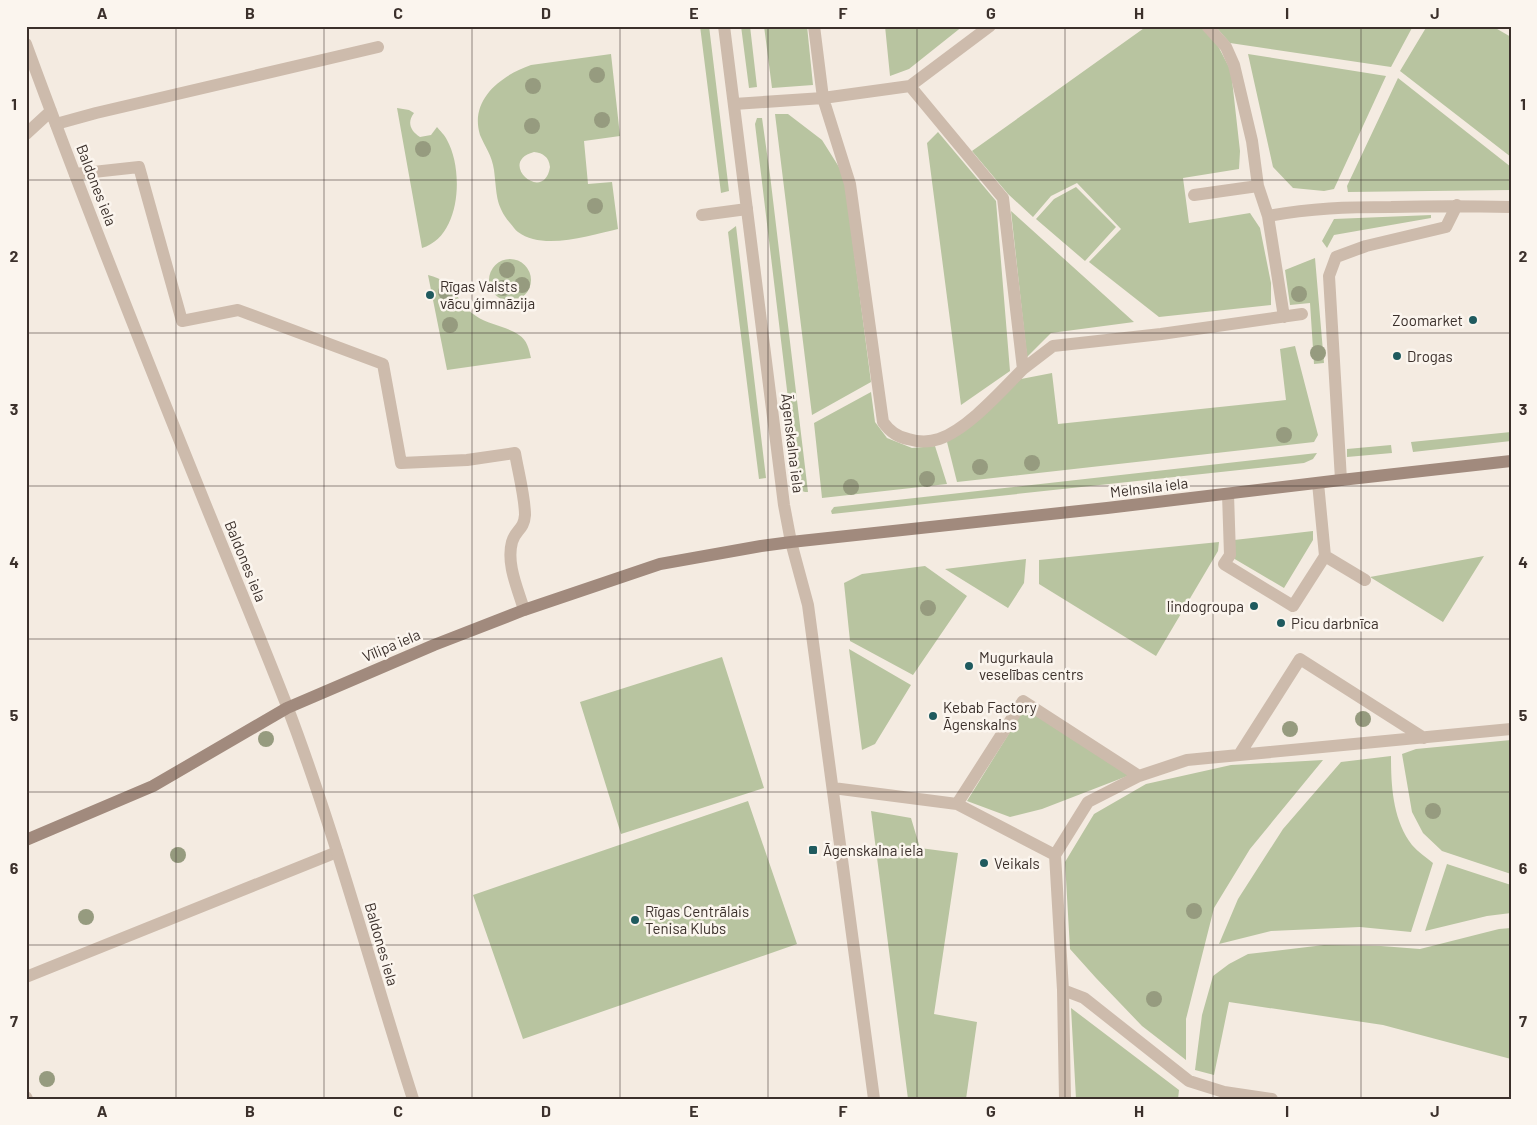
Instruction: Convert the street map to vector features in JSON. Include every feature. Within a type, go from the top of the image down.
[{"type":"street","name":"Āgenskalna iela","points":[[724,26],[784,506],[791,542],[808,605],[874,1099]]},
{"type":"street","points":[[814,26],[823,98],[850,184],[884,422],[890,431],[900,437],[918,442],[939,439],[962,426],[1023,369],[1053,346],[1161,334],[1302,314]]},
{"type":"street","points":[[734,104],[823,98],[910,86],[990,26]]},
{"type":"street","points":[[1208,26],[1226,47],[1234,65],[1252,141],[1258,186],[1268,216],[1284,317]]},
{"type":"street","name":"Baldones iela","points":[[26,44],[171,421],[287,708],[338,852],[413,1099]]},
{"type":"street","points":[[56,124],[378,47]]},
{"type":"street","points":[[910,86],[1003,198],[1023,369]]},
{"type":"street","points":[[26,134],[51,111]]},
{"type":"street","points":[[75,174],[139,167],[182,321],[238,310],[384,364],[401,463],[466,460],[515,453],[525,512],[524,525],[513,538],[510,550],[511,564],[524,610]]},
{"type":"street","points":[[1194,195],[1258,186]]},
{"type":"street","points":[[1268,216],[1302,210],[1338,208],[1457,205],[1511,207]]},
{"type":"street","points":[[1341,480],[1329,276],[1336,256],[1366,246],[1446,227],[1457,205]]},
{"type":"street","points":[[702,215],[747,209]]},
{"type":"street","name":"Melnsila iela","points":[[791,542],[1511,462]]},
{"type":"street","points":[[1228,494],[1230,555],[1224,564],[1293,606],[1325,556],[1318,482]]},
{"type":"street","name":"Vīlipa iela","points":[[26,840],[153,786],[287,708],[434,644],[524,610],[660,564],[791,542]]},
{"type":"street","points":[[1325,556],[1365,580]]},
{"type":"street","points":[[1239,755],[1300,659],[1424,738]]},
{"type":"street","points":[[957,804],[1023,701],[1139,776]]},
{"type":"street","points":[[1065,1099],[1063,990],[1054,855],[1088,802],[1139,776],[1187,760],[1511,729]]},
{"type":"street","points":[[833,788],[957,804],[1054,855]]},
{"type":"street","points":[[26,978],[338,852]]},
{"type":"street","points":[[1063,990],[1084,998],[1189,1081],[1224,1092],[1272,1099]]},
{"type":"green space","points":[[700,26],[709,26],[729,191],[721,193]]},
{"type":"green space","points":[[741,26],[750,26],[757,87],[749,88]]},
{"type":"green space","points":[[764,26],[807,26],[813,85],[772,88]]},
{"type":"green space","points":[[885,26],[963,26],[909,69],[890,76]]},
{"type":"green space","points":[[1147,26],[1203,26],[1217,44],[1231,71],[1240,151],[1239,169],[1183,178],[1189,223],[1250,213],[1260,228],[1271,283],[1271,305],[1159,317],[1089,262],[1121,229],[1077,183],[1051,196],[1033,217],[1008,194],[972,151]]},
{"type":"green space","points":[[1215,26],[1413,26],[1391,67],[1230,43]]},
{"type":"green space","points":[[1427,26],[1492,26],[1511,37],[1511,157],[1400,71]]},
{"type":"green space","points":[[611,54],[620,136],[584,141],[588,184],[612,182],[618,229],[567,240],[540,240],[528,238],[517,231],[505,216],[499,204],[492,160],[480,135],[479,110],[491,90],[499,82],[520,69],[531,65]],"holes":[[[534,152],[547,158],[550,167],[546,178],[540,182],[532,182],[521,171],[520,164],[524,157]]]},
{"type":"green space","points":[[1248,54],[1386,76],[1334,189],[1324,191],[1293,188],[1273,167]]},
{"type":"green space","points":[[1398,78],[1511,167],[1511,190],[1348,192],[1347,186]]},
{"type":"green space","points":[[397,108],[414,113],[410,123],[414,132],[420,137],[431,135],[437,127],[447,140],[456,168],[456,201],[452,217],[445,231],[435,241],[422,248]]},
{"type":"green space","points":[[775,114],[788,114],[822,140],[844,175],[871,382],[812,415]]},
{"type":"green space","points":[[757,118],[762,118],[770,175],[808,492],[799,490],[755,124]]},
{"type":"green space","points":[[938,132],[996,201],[1010,371],[961,405],[927,143]]},
{"type":"green space","points":[[1076,187],[1116,227],[1085,261],[1036,219],[1054,199]]},
{"type":"green space","points":[[1011,211],[1134,322],[1051,333],[1027,357]]},
{"type":"green space","points":[[1431,215],[1431,218],[1334,235],[1327,248],[1322,241],[1334,219]]},
{"type":"green space","points":[[736,226],[766,478],[759,479],[728,232]]},
{"type":"green space","points":[[1315,258],[1324,363],[1314,364],[1310,303],[1290,305],[1285,270]]},
{"type":"green space","points":[[514,259],[522,262],[528,268],[531,280],[528,292],[522,298],[506,301],[498,298],[492,292],[489,276],[492,268],[498,262]]},
{"type":"green space","points":[[428,275],[438,278],[451,287],[463,305],[476,316],[522,337],[531,358],[447,370]]},
{"type":"green space","points":[[1295,346],[1318,435],[1314,442],[957,482],[947,442],[1021,379],[1052,373],[1058,424],[1286,400],[1280,349]]},
{"type":"green space","points":[[871,392],[875,422],[887,438],[912,448],[935,446],[947,484],[822,498],[814,423]]},
{"type":"green space","points":[[1511,432],[1511,441],[1413,452],[1411,442]]},
{"type":"green space","points":[[1391,445],[1392,453],[1347,457],[1347,449]]},
{"type":"green space","points":[[1317,453],[1313,459],[1304,463],[832,514],[831,511],[834,507]]},
{"type":"green space","points":[[1313,531],[1313,540],[1284,588],[1233,558],[1234,540]]},
{"type":"green space","points":[[1219,542],[1218,551],[1156,656],[1039,584],[1039,560]]},
{"type":"green space","points":[[1484,556],[1443,622],[1370,577]]},
{"type":"green space","points":[[1026,559],[1024,583],[1008,608],[945,569]]},
{"type":"green space","points":[[925,566],[967,596],[913,675],[850,641],[844,583],[862,574]]},
{"type":"green space","points":[[849,649],[911,685],[875,744],[862,750]]},
{"type":"green space","points":[[722,657],[764,788],[621,834],[580,702]]},
{"type":"green space","points":[[1026,706],[1130,775],[1042,809],[1010,817],[967,801]]},
{"type":"green space","points":[[1511,740],[1511,874],[1442,851],[1423,833],[1412,812],[1402,754],[1416,749]]},
{"type":"green space","points":[[1391,756],[1394,803],[1401,825],[1412,845],[1433,863],[1411,932],[1360,927],[1271,931],[1219,944],[1238,899],[1283,829],[1341,762]]},
{"type":"green space","points":[[1323,760],[1250,849],[1214,908],[1186,1019],[1186,1060],[1142,1026],[1070,949],[1065,862],[1094,814],[1146,784],[1231,765]]},
{"type":"green space","name":"Rīgas Centrālais Tenisa Klubs","points":[[748,801],[797,944],[523,1039],[473,895]]},
{"type":"green space","points":[[871,811],[911,818],[920,848],[958,853],[934,1014],[977,1022],[966,1099],[908,1099]]},
{"type":"green space","points":[[1447,864],[1511,885],[1511,913],[1487,916],[1425,931]]},
{"type":"green space","points":[[1511,928],[1511,1059],[1383,1025],[1229,1002],[1214,1075],[1195,1070],[1202,1015],[1213,976],[1229,964],[1248,954],[1324,945],[1420,949],[1499,929]]},
{"type":"green space","points":[[1071,1008],[1179,1090],[1178,1099],[1076,1099]]},
{"type":"place","name":"Rīgas Valsts vācu ģimnāzija","points":[[430,295]]},
{"type":"place","name":"Zoomarket","points":[[1473,320]]},
{"type":"place","name":"Drogas","points":[[1397,356]]},
{"type":"place","name":"lindogroupa","points":[[1254,606]]},
{"type":"place","name":"Picu darbnīca","points":[[1281,623]]},
{"type":"place","name":"Mugurkaula veselības centrs","points":[[969,666]]},
{"type":"place","name":"Kebab Factory Āgenskalns","points":[[933,716]]},
{"type":"place","name":"Āgenskalna iela","points":[[813,850]]},
{"type":"place","name":"Veikals","points":[[984,863]]},
{"type":"place","name":"Rīgas Centrālais Tenisa Klubs","points":[[635,920]]}]
